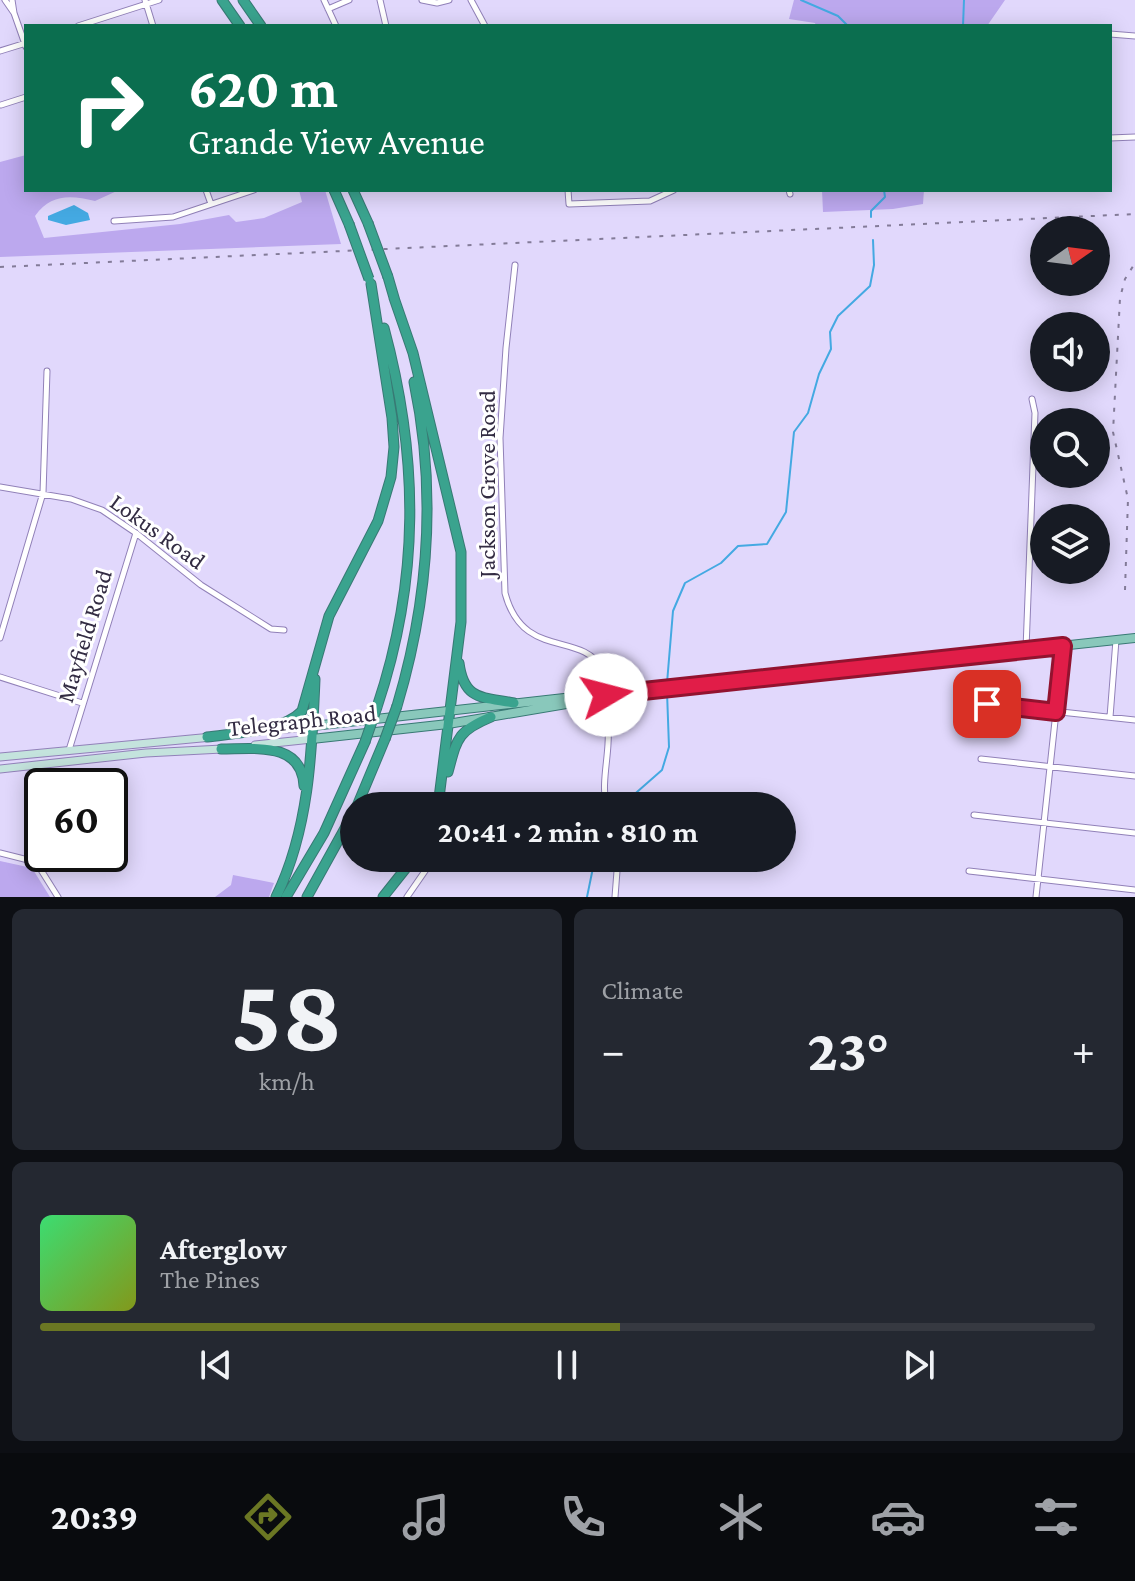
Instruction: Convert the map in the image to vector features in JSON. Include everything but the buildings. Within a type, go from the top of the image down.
[{"type":"highway","points":[[222,0],[239,24]]},
{"type":"highway","points":[[243,0],[260,24]]},
{"type":"highway","points":[[286,897],[324,833],[365,742],[401,624],[410,559],[408,456],[400,394],[370,282],[335,192]]},
{"type":"highway","points":[[354,192],[388,277],[409,355],[427,465],[429,523],[418,626],[397,706],[363,792]]},
{"type":"highway","points":[[207,737],[278,725],[298,716],[305,705],[318,651],[335,601],[378,521],[391,477],[394,447],[370,282]]},
{"type":"highway","points":[[394,298],[413,353],[457,525],[463,586],[440,792]]},
{"type":"highway","points":[[458,647],[461,676],[468,689],[483,698],[514,703]]},
{"type":"highway","points":[[276,897],[294,849],[304,806],[318,651]]},
{"type":"highway","points":[[442,792],[457,740],[466,729],[491,717]]},
{"type":"highway","points":[[221,749],[275,749],[290,756],[302,773],[304,806]]},
{"type":"highway","points":[[307,897],[340,837]]},
{"type":"highway","points":[[383,897],[403,872]]},
{"type":"main road","name":"Telegraph Road","points":[[0,757],[1135,638]]},
{"type":"main road","name":"Telegraph Road","points":[[0,769],[448,724],[606,695]]},
{"type":"street","points":[[5,0],[14,13]]},
{"type":"street","points":[[12,0],[24,39]]},
{"type":"street","points":[[84,24],[159,0]]},
{"type":"street","points":[[324,0],[335,24]]},
{"type":"street","points":[[328,9],[349,0]]},
{"type":"street","points":[[380,0],[386,24]]},
{"type":"street","points":[[422,0],[437,3],[449,0]]},
{"type":"street","points":[[471,0],[484,24]]},
{"type":"street","points":[[145,2],[152,24]]},
{"type":"street","points":[[1112,34],[1135,36]]},
{"type":"street","points":[[0,51],[24,45]]},
{"type":"street","points":[[1,105],[24,98]]},
{"type":"street","points":[[1112,138],[1135,137]]},
{"type":"street","points":[[207,192],[211,204]]},
{"type":"street","points":[[114,221],[173,217],[248,192]]},
{"type":"street","points":[[568,192],[569,204],[650,201],[670,192]]},
{"type":"street","name":"Jackson Grove Road","points":[[515,265],[500,438],[505,593],[515,619],[532,635],[583,652],[596,661],[604,673],[606,695]]},
{"type":"street","points":[[0,638],[43,493],[47,371]]},
{"type":"street","points":[[1026,650],[1035,413],[1032,399]]},
{"type":"street","name":"Lokus Road","points":[[0,487],[71,499],[102,510],[201,585],[271,629],[284,630]]},
{"type":"street","name":"Mayfield Road","points":[[69,750],[136,533]]},
{"type":"street","points":[[1110,717],[1116,640]]},
{"type":"street","points":[[1036,897],[1063,646]]},
{"type":"street","points":[[0,677],[82,703]]},
{"type":"street","points":[[606,695],[606,792]]},
{"type":"street","points":[[987,704],[1135,720]]},
{"type":"street","points":[[981,759],[1135,776]]},
{"type":"street","points":[[974,815],[1135,833]]},
{"type":"street","points":[[0,853],[36,862],[58,897]]},
{"type":"street","points":[[969,871],[1135,890]]},
{"type":"street","points":[[407,897],[424,872]]},
{"type":"street","points":[[615,897],[617,872]]},
{"type":"shaded area","points":[[794,0],[1005,0],[988,24],[815,24],[789,19]]},
{"type":"shaded area","points":[[24,156],[24,192],[115,192],[95,201],[69,197],[54,200],[35,216],[44,238],[180,224],[229,215],[236,222],[264,218],[302,202],[300,192],[326,192],[341,244],[0,257],[0,162]]},
{"type":"shaded area","points":[[822,192],[924,192],[923,204],[893,209],[823,212]]},
{"type":"shaded area","points":[[0,861],[24,866],[24,872],[34,872],[50,897],[0,897]]},
{"type":"shaded area","points":[[233,875],[274,883],[269,897],[215,897],[231,885]]},
{"type":"water","points":[[74,205],[88,213],[90,220],[66,225],[48,220],[48,216]]},
{"type":"waterway","points":[[801,0],[838,16],[846,24]]},
{"type":"waterway","points":[[963,24],[964,0]]},
{"type":"waterway","points":[[871,217],[871,211],[885,197],[884,192]]},
{"type":"waterway","points":[[667,683],[673,611],[685,583],[721,563],[738,546],[767,544],[786,512],[794,432],[808,413],[819,374],[831,349],[830,332],[838,316],[870,286],[874,265],[873,240]]},
{"type":"waterway","points":[[637,792],[662,770],[669,747],[667,692]]},
{"type":"waterway","points":[[587,897],[592,872]]},
{"type":"railway","points":[[0,267],[1135,214]]},
{"type":"railway","points":[[1125,590],[1128,499],[1113,432],[1120,298],[1125,279],[1135,263]]},
{"type":"route","points":[[606,695],[1063,646],[1056,712],[987,704]]}]
